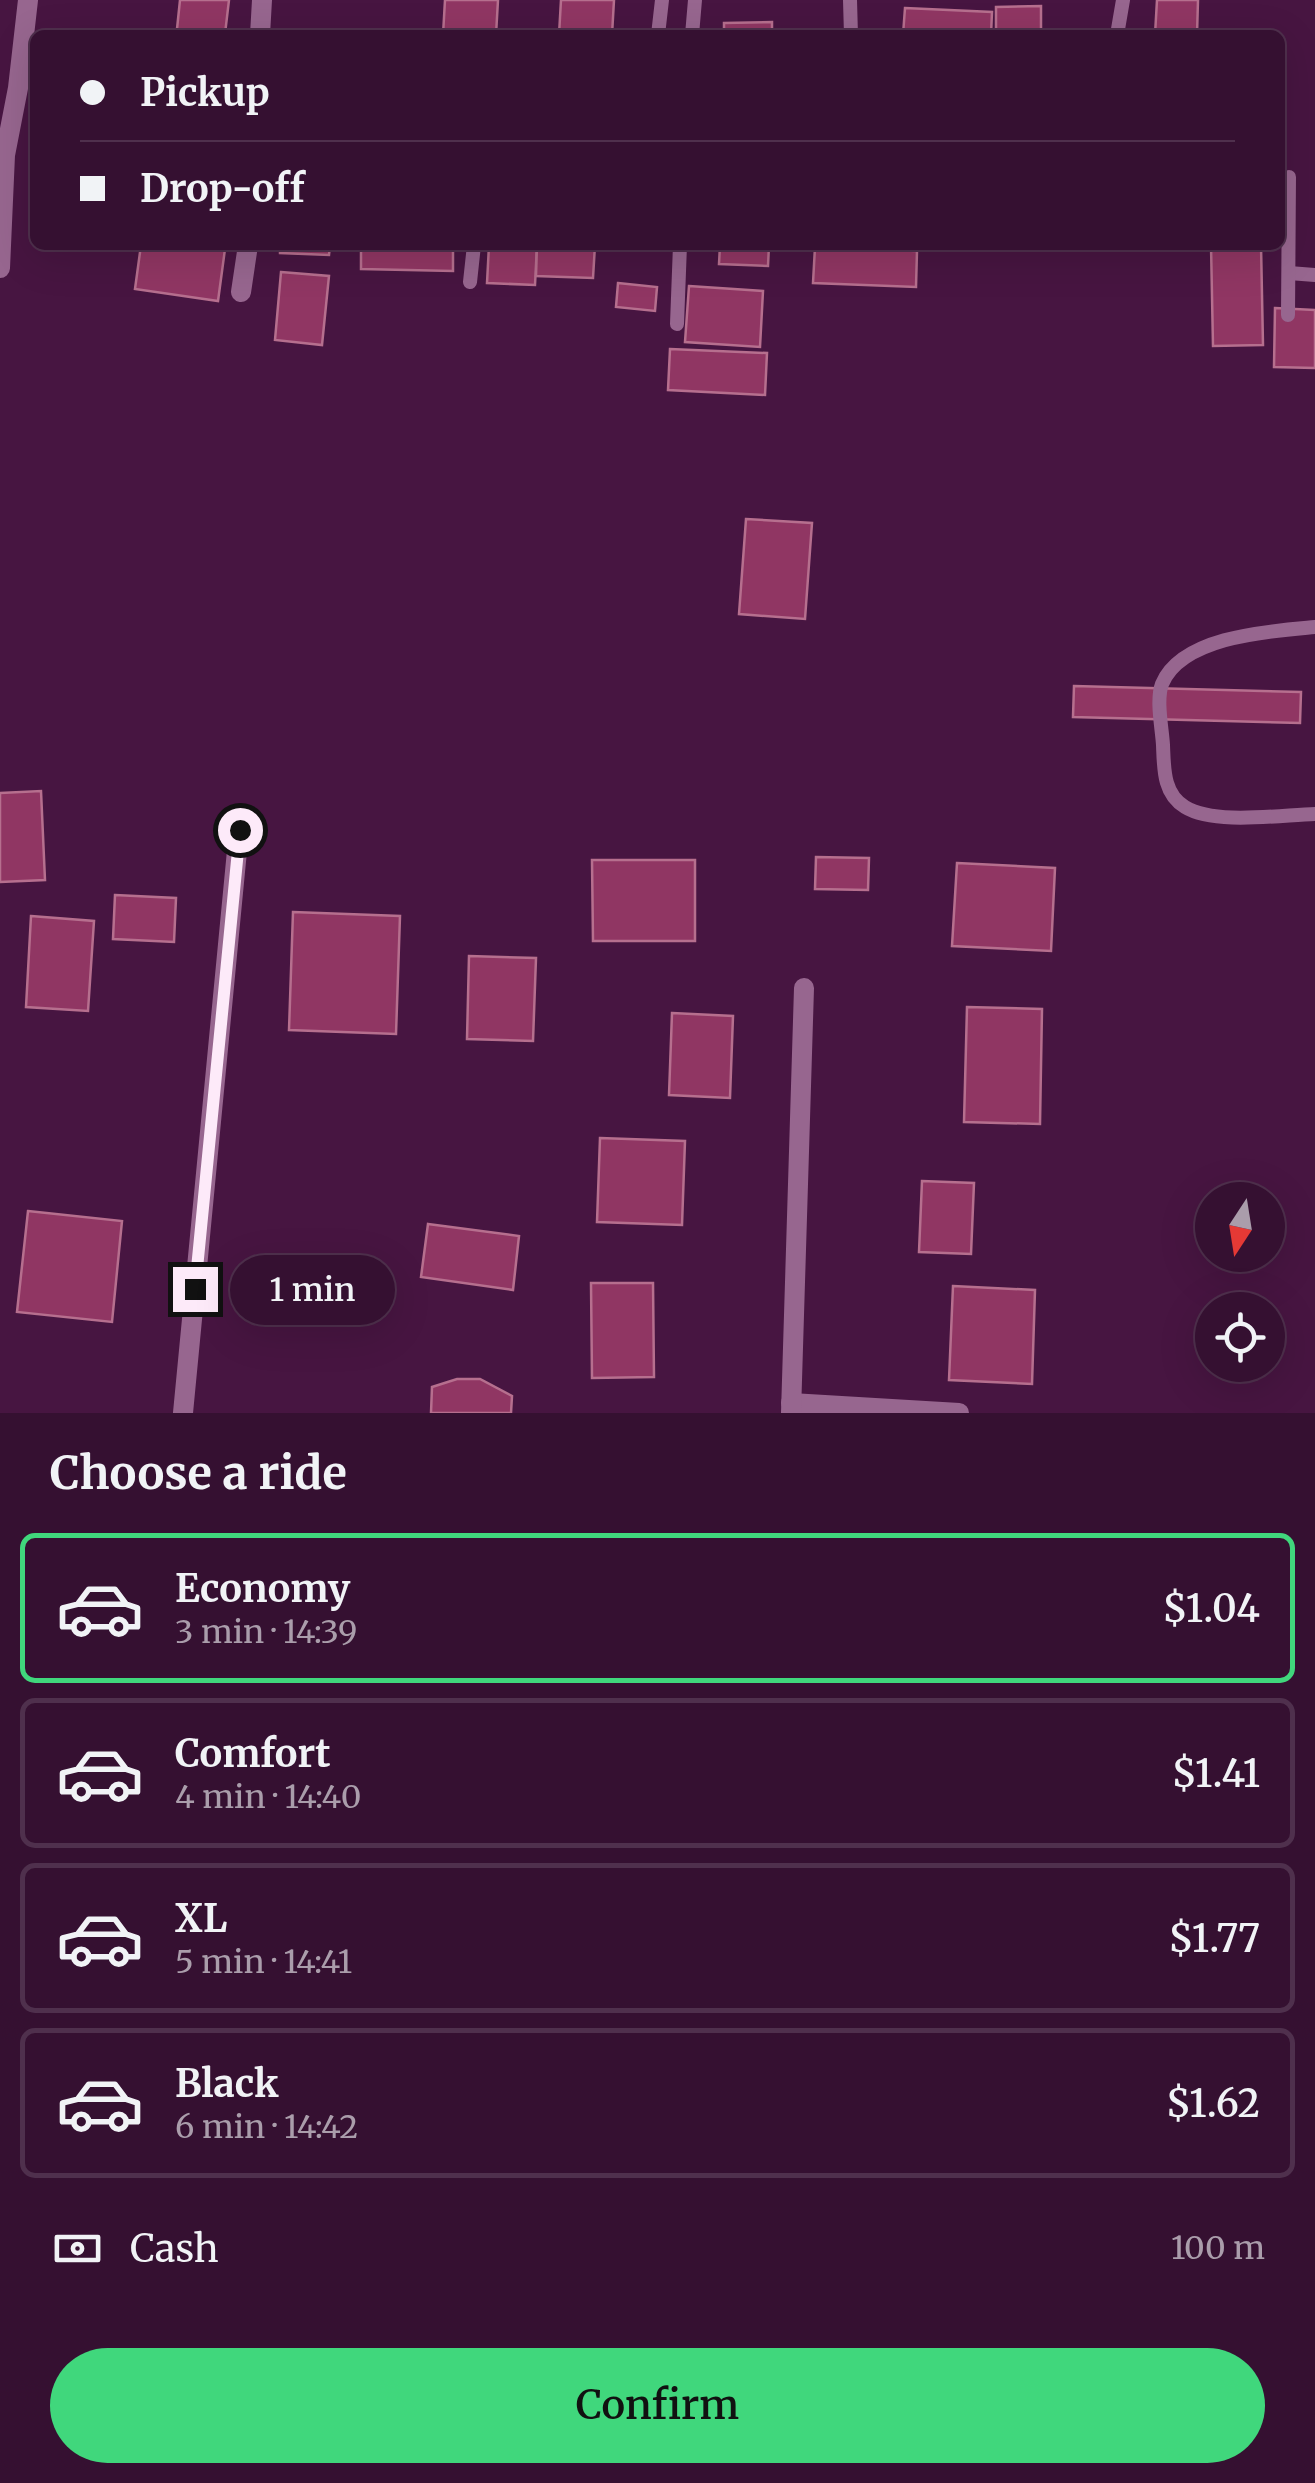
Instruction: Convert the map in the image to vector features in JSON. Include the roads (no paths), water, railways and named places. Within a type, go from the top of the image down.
[{"type":"street","points":[[0,268],[6,156],[28,0]]},
{"type":"street","points":[[260,30],[262,0]]},
{"type":"street","points":[[240,292],[247,250]]},
{"type":"street","points":[[183,1413],[240,830]]},
{"type":"street","points":[[804,988],[791,1408],[959,1413]]},
{"type":"lane","points":[[659,30],[662,0]]},
{"type":"lane","points":[[692,30],[695,0]]},
{"type":"lane","points":[[850,0],[851,30]]},
{"type":"lane","points":[[1118,30],[1123,0]]},
{"type":"lane","points":[[1288,315],[1289,177]]},
{"type":"lane","points":[[470,282],[473,250]]},
{"type":"lane","points":[[677,324],[680,250]]},
{"type":"lane","points":[[1289,274],[1315,276]]},
{"type":"lane","points":[[1315,627],[1252,633],[1204,648],[1182,658],[1160,687],[1164,781],[1182,806],[1210,816],[1315,814]]}]
